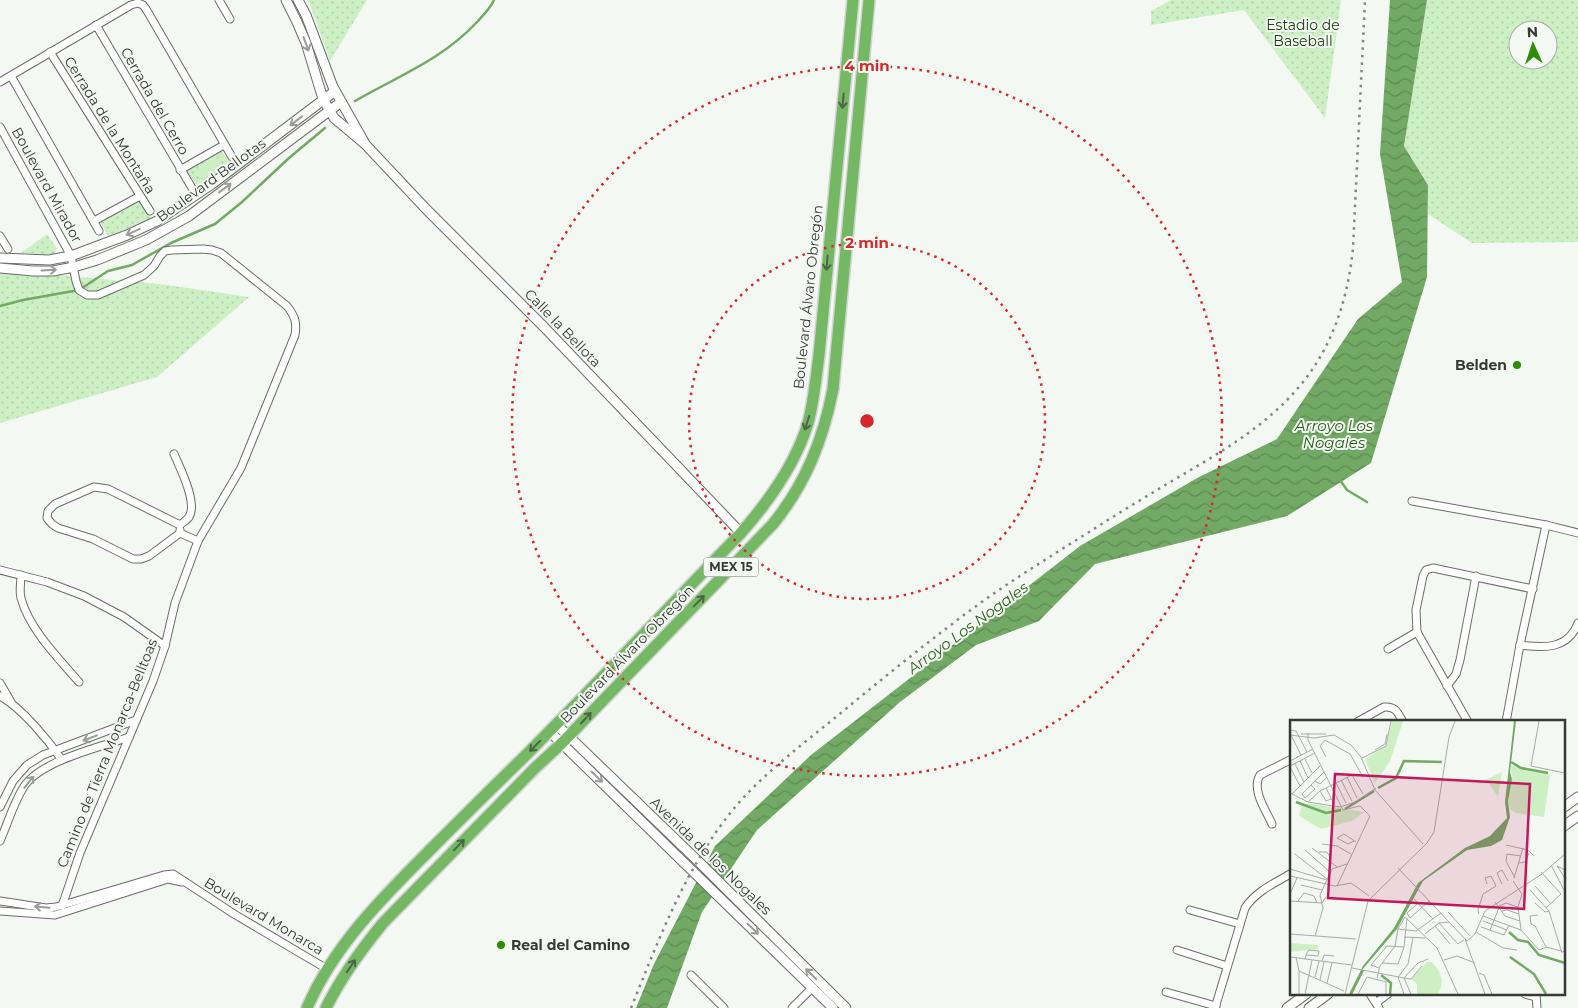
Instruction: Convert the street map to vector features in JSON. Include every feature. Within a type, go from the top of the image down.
[{"type":"highway","name":"Boulevard Álvaro Obregón","points":[[307,1008],[327,969],[347,940],[398,882],[552,728],[741,533],[764,504],[796,452],[813,402],[819,355],[853,0]]},
{"type":"highway","name":"Boulevard Álvaro Obregón","points":[[326,1008],[346,972],[383,923],[535,768],[565,740],[773,524],[789,504],[808,470],[824,429],[834,381],[869,0]]},
{"type":"street","points":[[219,0],[230,19]]},
{"type":"street","points":[[286,0],[306,43],[328,111]]},
{"type":"street","name":"Calle la Bellota","points":[[298,0],[306,15],[335,91],[365,144],[392,175],[535,318],[741,533]]},
{"type":"street","points":[[0,82],[96,25],[138,3],[146,9],[232,157]]},
{"type":"street","name":"Cerrada del Cerro","points":[[96,25],[180,170],[203,205]]},
{"type":"street","name":"Cerrada de la Montaña","points":[[50,52],[150,211]]},
{"type":"street","points":[[11,76],[99,231]]},
{"type":"street","name":"Boulevard Bellotas","points":[[0,258],[12,260],[50,260],[72,256],[128,235],[157,221],[194,192],[238,165],[335,91]]},
{"type":"street","name":"Boulevard Bellotas","points":[[0,268],[53,271],[74,267],[124,250],[164,232],[341,102]]},
{"type":"street","name":"Calle la Bellota","points":[[328,111],[340,125],[365,144]]},
{"type":"street","name":"Boulevard Mirador","points":[[0,127],[72,256],[74,267]]},
{"type":"street","points":[[180,170],[224,145]]},
{"type":"street","points":[[238,165],[244,174]]},
{"type":"street","points":[[94,221],[140,196]]},
{"type":"street","points":[[157,221],[164,232]]},
{"type":"street","points":[[0,236],[8,249]]},
{"type":"street","name":"Camino de Tierra Monarca-Belltoas","points":[[62,906],[84,845],[153,681],[165,646],[175,602],[198,541],[241,468],[295,335],[297,324],[293,313],[287,306],[221,253],[212,250],[165,251],[154,266],[144,275],[98,295],[87,295],[79,290],[74,267]]},
{"type":"street","points":[[12,260],[17,270]]},
{"type":"street","points":[[174,454],[188,488],[192,504],[189,517],[180,529],[149,556],[141,559],[133,558],[93,539],[58,528],[48,518],[48,511],[55,504],[98,486],[108,489],[180,529],[198,541]]},
{"type":"street","points":[[1412,501],[1546,525],[1578,533]]},
{"type":"street","points":[[1506,720],[1520,645],[1546,525]]},
{"type":"street","points":[[1467,720],[1417,632],[1416,610],[1426,570],[1433,568],[1533,588]]},
{"type":"street","points":[[0,570],[84,596],[124,617],[165,646]]},
{"type":"street","points":[[21,575],[20,596],[26,613],[50,648],[79,682]]},
{"type":"street","points":[[1447,686],[1456,674],[1460,660],[1476,576]]},
{"type":"street","points":[[1520,645],[1542,648],[1551,647],[1561,643],[1572,634],[1578,623]]},
{"type":"street","points":[[1388,649],[1417,632]]},
{"type":"street","points":[[0,683],[11,702],[62,760]]},
{"type":"street","points":[[0,696],[11,702]]},
{"type":"street","points":[[1360,720],[1384,706],[1388,706],[1397,710],[1403,720]]},
{"type":"street","points":[[14,807],[1,801],[19,772],[27,765],[55,751],[136,720]]},
{"type":"street","name":"Avenida de los Nogales","points":[[552,728],[700,863],[846,1008]]},
{"type":"street","points":[[0,841],[14,807],[25,786],[33,776],[62,760],[130,737]]},
{"type":"street","name":"Avenida de los Nogales","points":[[565,740],[833,1008]]},
{"type":"street","points":[[1272,824],[1256,789],[1258,779],[1260,775],[1290,760]]},
{"type":"street","points":[[1566,806],[1578,797]]},
{"type":"street","points":[[1566,825],[1578,816]]},
{"type":"street","name":"Boulevard Monarca","points":[[0,901],[46,908],[62,906],[169,873],[176,875],[234,914],[327,969]]},
{"type":"street","points":[[1166,992],[1215,1007],[1245,908],[1263,890],[1290,874]]},
{"type":"street","name":"Boulevard Monarca","points":[[0,911],[55,915],[168,879],[188,883]]},
{"type":"street","points":[[1190,910],[1240,924]]},
{"type":"street","points":[[1177,950],[1228,966]]},
{"type":"street","points":[[691,975],[723,1008]]},
{"type":"street","points":[[792,1008],[812,988]]},
{"type":"street","points":[[1286,1008],[1303,996]]},
{"type":"street","points":[[1312,1007],[1326,996]]},
{"type":"street","points":[[1377,1005],[1386,996]]},
{"type":"street","points":[[1536,996],[1537,1008]]},
{"type":"green space","points":[[307,0],[367,0],[330,61],[309,2]]},
{"type":"green space","name":"Estadio de Baseball","points":[[1171,0],[1341,0],[1325,118],[1244,10],[1151,25],[1151,11]]},
{"type":"green space","points":[[1427,0],[1578,0],[1578,242],[1472,243],[1428,214],[1428,184],[1404,146]]},
{"type":"green space","points":[[221,151],[232,164],[198,188],[187,171]]},
{"type":"green space","points":[[216,156],[223,165],[200,179],[195,171]]},
{"type":"green space","points":[[141,199],[152,218],[108,236],[100,222]]},
{"type":"green space","points":[[47,234],[57,249],[54,255],[21,253]]},
{"type":"green space","points":[[0,270],[160,284],[249,297],[157,377],[0,423]]},
{"type":"water","name":"Arroyo Los Nogales","points":[[1390,0],[1427,0],[1404,146],[1428,185],[1427,277],[1371,463],[1287,516],[1095,564],[1039,621],[976,645],[900,702],[757,830],[702,912],[667,1008],[636,1008],[654,964],[715,846],[811,755],[1080,546],[1199,477],[1277,439],[1358,319],[1402,282],[1380,154]]},
{"type":"waterway","points":[[355,101],[435,57],[464,35],[489,9],[494,0]]},
{"type":"waterway","points":[[0,306],[79,290],[108,271],[132,265],[171,243],[215,224],[325,128]]},
{"type":"waterway","points":[[1340,480],[1347,490],[1367,502]]},
{"type":"railway","points":[[631,1008],[665,925],[692,871],[724,821],[766,775],[894,669],[983,601],[1123,510],[1237,441],[1269,417],[1310,373],[1329,340],[1336,322],[1351,267],[1365,0]]},
{"type":"place","name":"Belden","points":[[1517,365]]},
{"type":"place","name":"Real del Camino","points":[[501,945]]}]
